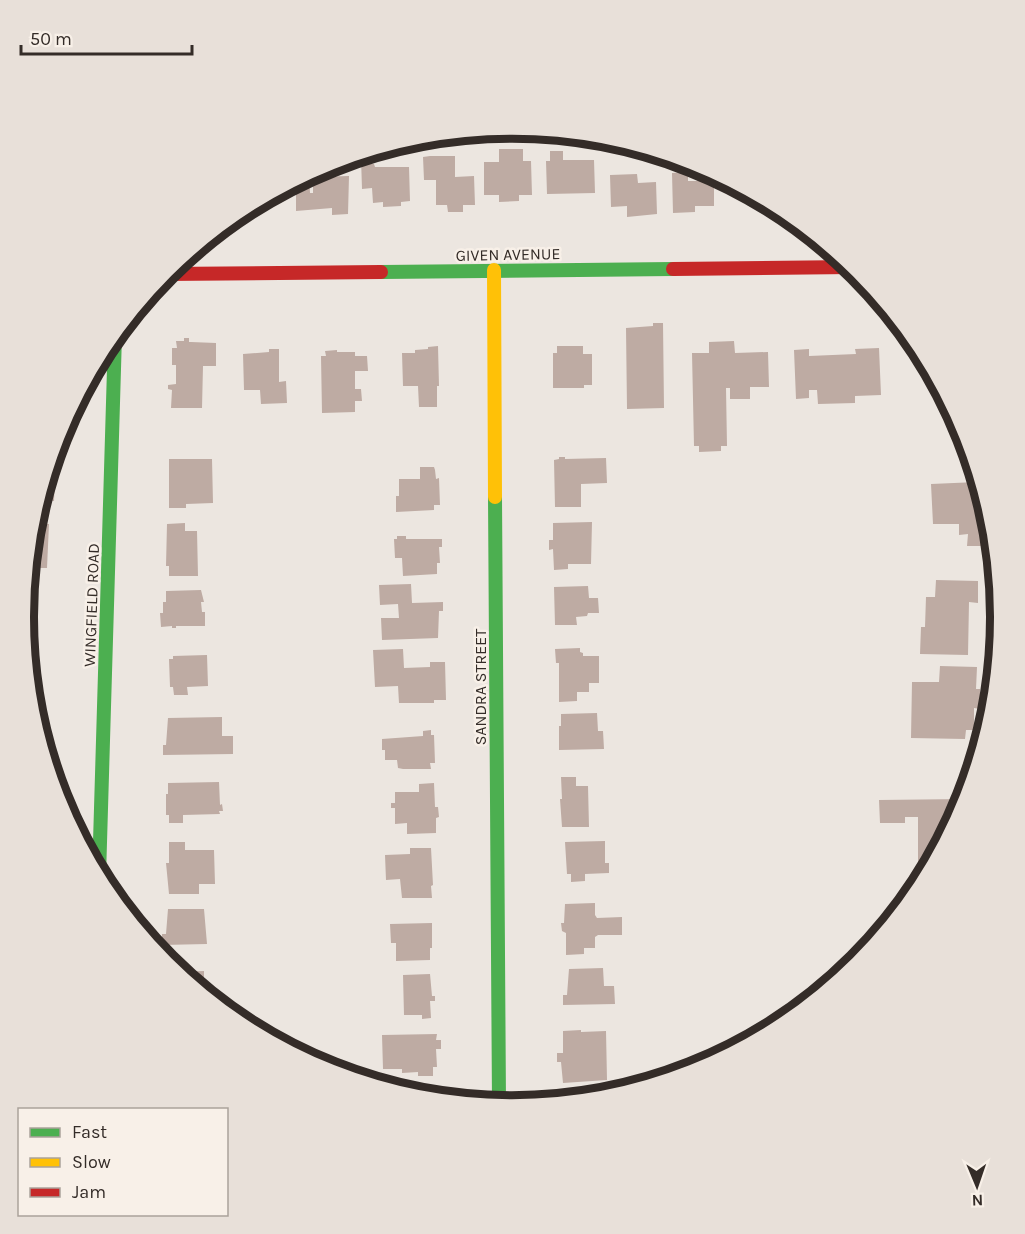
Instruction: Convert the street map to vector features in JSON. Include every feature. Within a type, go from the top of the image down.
[{"type":"street","name":"GIVEN AVENUE","points":[[180,274],[838,267]]},
{"type":"street","name":"SANDRA STREET","points":[[494,270],[499,1095]]},
{"type":"street","name":"WINGFIELD ROAD","points":[[100,857],[115,352]]},
{"type":"building","points":[[499,149],[523,149],[523,161],[531,161],[532,195],[519,195],[519,201],[499,202],[499,195],[484,195],[484,162],[499,162]]},
{"type":"building","points":[[550,151],[563,151],[563,160],[594,160],[595,193],[547,194],[546,161],[550,161]]},
{"type":"building","points":[[455,156],[455,177],[474,176],[475,205],[463,205],[463,212],[448,212],[447,205],[436,205],[436,180],[424,180],[423,157]]},
{"type":"building","points":[[369,161],[369,164],[374,164],[375,167],[409,167],[410,201],[401,202],[401,206],[383,207],[383,202],[373,203],[372,188],[362,189],[361,163]]},
{"type":"building","points":[[687,172],[688,181],[700,181],[700,177],[714,184],[714,206],[695,206],[695,212],[673,213],[672,173]]},
{"type":"building","points":[[637,174],[638,183],[656,182],[657,214],[627,217],[627,206],[611,207],[610,175]]},
{"type":"building","points":[[349,176],[348,214],[332,215],[332,208],[296,211],[296,191],[310,184],[310,193],[313,193],[313,183],[326,177]]},
{"type":"building","points":[[653,323],[663,323],[664,408],[627,409],[626,328],[653,326]]},
{"type":"building","points":[[184,338],[189,338],[189,342],[216,343],[216,366],[203,366],[202,408],[171,408],[172,390],[168,389],[168,385],[176,384],[176,365],[172,365],[172,348],[177,348],[176,341],[184,341]]},
{"type":"building","points":[[734,341],[735,353],[768,352],[769,387],[750,387],[750,399],[730,399],[730,388],[726,388],[727,446],[721,446],[721,451],[699,452],[699,446],[694,446],[692,353],[709,353],[709,342]]},
{"type":"building","points":[[438,346],[437,407],[419,407],[418,386],[403,386],[402,353],[415,353],[415,350]]},
{"type":"building","points":[[557,346],[583,346],[583,354],[592,354],[592,385],[584,385],[584,388],[553,388],[553,353],[557,353]]},
{"type":"building","points":[[879,348],[881,395],[855,396],[855,403],[818,404],[817,390],[809,390],[809,398],[796,399],[794,350],[809,349],[809,356],[856,354],[855,349]]},
{"type":"building","points":[[269,349],[279,349],[279,382],[286,381],[287,403],[261,404],[260,390],[244,390],[243,354],[269,352]]},
{"type":"building","points":[[337,350],[337,352],[355,352],[355,356],[367,356],[368,371],[355,371],[355,389],[361,389],[362,401],[355,401],[355,412],[322,413],[321,356],[326,356],[325,351]]},
{"type":"building","points":[[565,457],[565,459],[606,458],[607,483],[581,484],[581,507],[555,507],[554,460]]},
{"type":"building","points":[[169,459],[212,459],[213,503],[186,504],[186,508],[169,508]]},
{"type":"building","points":[[420,467],[434,467],[436,479],[439,478],[440,505],[434,505],[434,510],[396,512],[399,479],[420,479]]},
{"type":"building","points":[[55,480],[54,501],[49,501]]},
{"type":"building","points":[[971,482],[985,546],[967,546],[968,534],[959,535],[959,524],[933,524],[931,484]]},
{"type":"building","points":[[592,522],[591,564],[568,564],[568,569],[554,570],[553,549],[549,550],[549,540],[553,540],[553,523]]},
{"type":"building","points":[[185,523],[185,531],[197,531],[198,576],[169,576],[169,566],[166,566],[167,524]]},
{"type":"building","points":[[44,524],[49,524],[47,568],[38,568]]},
{"type":"building","points":[[397,536],[406,536],[406,539],[442,539],[442,547],[439,547],[440,563],[437,563],[437,574],[403,576],[402,558],[395,558],[394,539],[397,539]]},
{"type":"building","points":[[936,580],[978,581],[978,603],[969,602],[968,655],[920,654],[921,627],[925,627],[926,597],[935,597]]},
{"type":"building","points":[[411,584],[412,603],[443,602],[443,611],[439,611],[438,638],[382,640],[381,618],[399,618],[398,604],[380,605],[379,585]]},
{"type":"building","points":[[588,586],[589,598],[598,598],[599,613],[588,613],[587,616],[576,617],[577,625],[555,625],[554,587]]},
{"type":"building","points":[[36,587],[35,629],[34,617]]},
{"type":"building","points":[[201,590],[205,626],[161,627],[160,613],[163,613],[163,602],[166,602],[166,591]]},
{"type":"building","points":[[580,648],[583,656],[599,656],[599,683],[589,683],[589,692],[577,692],[577,701],[559,702],[559,663],[556,663],[555,649]]},
{"type":"building","points":[[403,649],[404,668],[430,667],[430,662],[445,662],[446,700],[434,700],[434,703],[399,703],[398,686],[375,687],[373,650]]},
{"type":"building","points":[[207,655],[208,686],[187,687],[188,695],[174,695],[173,687],[170,687],[169,659],[173,659],[173,656]]},
{"type":"building","points":[[940,666],[977,667],[976,689],[980,689],[980,709],[974,708],[974,730],[966,730],[965,739],[911,738],[912,682],[939,682]]},
{"type":"building","points":[[597,713],[598,731],[603,731],[604,749],[559,750],[561,714]]},
{"type":"building","points":[[222,717],[222,736],[233,736],[233,754],[163,755],[168,718]]},
{"type":"building","points":[[431,730],[431,735],[434,735],[435,763],[430,763],[431,769],[403,769],[398,768],[397,760],[385,760],[382,739],[423,736],[423,731]]},
{"type":"building","points":[[561,777],[576,777],[576,786],[588,786],[589,827],[562,827]]},
{"type":"building","points":[[219,782],[220,805],[222,804],[223,811],[219,811],[220,814],[183,815],[183,823],[169,823],[169,815],[166,815],[168,783]]},
{"type":"building","points":[[434,783],[435,807],[438,807],[439,817],[436,818],[436,833],[407,834],[407,823],[395,824],[395,808],[391,808],[391,803],[395,803],[395,792],[419,792],[419,784]]},
{"type":"building","points":[[954,799],[919,868],[918,817],[905,817],[905,823],[880,823],[879,800]]},
{"type":"building","points":[[605,841],[605,863],[609,863],[609,873],[585,874],[585,881],[571,882],[571,874],[567,874],[565,842]]},
{"type":"building","points":[[169,842],[185,842],[185,850],[214,850],[215,884],[199,884],[199,894],[169,894],[166,863],[169,863]]},
{"type":"building","points":[[410,848],[431,848],[432,898],[402,898],[400,879],[386,880],[385,855],[410,854]]},
{"type":"building","points":[[595,903],[597,918],[622,917],[622,935],[598,935],[595,937],[595,948],[584,948],[584,954],[566,955],[566,933],[562,931],[561,923],[564,923],[565,904]]},
{"type":"building","points":[[168,909],[204,909],[207,944],[165,945],[162,941],[162,934],[166,934]]},
{"type":"building","points":[[432,923],[430,960],[396,961],[396,943],[391,943],[390,924]]},
{"type":"building","points":[[603,968],[604,986],[614,986],[615,1004],[563,1005],[563,995],[567,995],[569,969]]},
{"type":"building","points":[[192,971],[204,971],[204,982],[197,976]]},
{"type":"building","points":[[430,974],[432,996],[435,996],[435,1001],[430,1001],[431,1018],[422,1019],[422,1015],[404,1015],[403,975]]},
{"type":"building","points":[[581,1030],[581,1032],[606,1031],[607,1080],[563,1083],[561,1062],[557,1062],[557,1053],[563,1053],[563,1031]]},
{"type":"building","points":[[437,1034],[436,1040],[441,1040],[441,1049],[436,1049],[437,1067],[433,1067],[433,1076],[418,1076],[418,1072],[402,1073],[402,1069],[383,1069],[382,1035]]},
{"type":"traffic: fast","points":[[381,272],[673,269]]},
{"type":"traffic: fast","points":[[100,857],[115,352]]},
{"type":"traffic: fast","points":[[495,497],[499,1095]]},
{"type":"traffic: slow","points":[[494,270],[495,497]]},
{"type":"traffic: jam","points":[[673,269],[838,267]]},
{"type":"traffic: jam","points":[[180,274],[381,272]]}]
